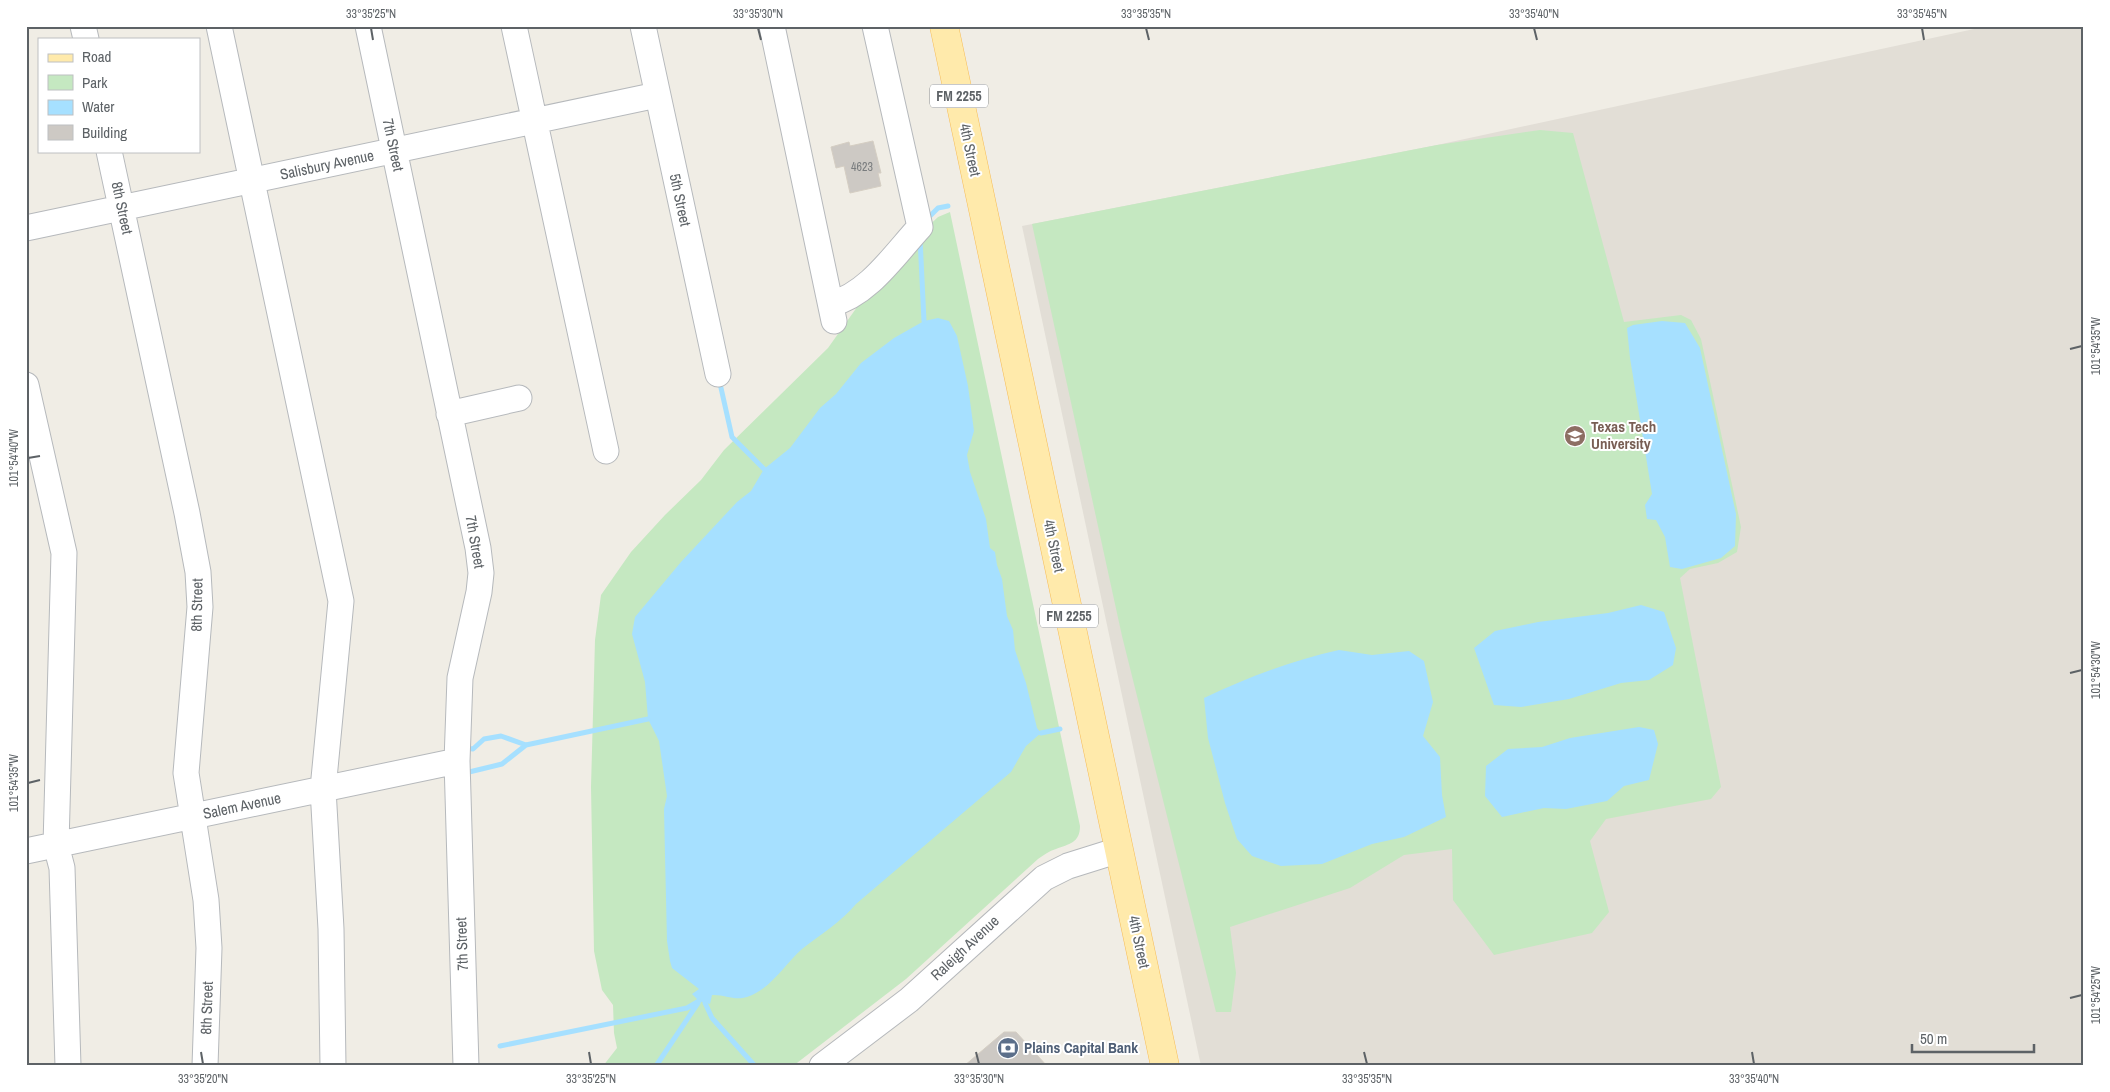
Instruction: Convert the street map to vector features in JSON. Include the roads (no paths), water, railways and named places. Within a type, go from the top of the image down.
[{"type":"main road","name":"4th Street","points":[[944,26],[1165,1066]]},
{"type":"street","points":[[219,26],[341,601],[323,789],[331,929],[333,1066]]},
{"type":"street","name":"7th Street","points":[[368,26],[478,548],[481,573],[480,592],[460,678],[457,761],[466,1066]]},
{"type":"street","points":[[514,26],[606,451]]},
{"type":"street","name":"5th Street","points":[[643,26],[718,374]]},
{"type":"street","points":[[772,26],[833,313],[866,286],[920,227],[875,26]]},
{"type":"street","name":"Salisbury Avenue","points":[[26,228],[657,95]]},
{"type":"street","name":"8th Street","points":[[110,152],[198,572],[200,606],[186,773],[206,900],[209,948],[205,1066]]},
{"type":"street","points":[[26,385],[64,553],[56,845],[62,868],[68,1066]]},
{"type":"street","points":[[449,414],[519,398]]},
{"type":"street","name":"Salem Avenue","points":[[26,851],[457,761]]},
{"type":"street","name":"Raleigh Avenue","points":[[822,1066],[909,1000],[1044,878],[1068,866],[1119,850]]},
{"type":"water","points":[[938,318],[949,321],[957,336],[968,386],[974,431],[967,455],[970,472],[986,519],[990,548],[995,552],[1002,579],[1007,616],[1013,630],[1015,650],[1026,683],[1037,728],[1041,733],[1026,746],[1011,772],[837,922],[795,955],[770,983],[747,997],[733,998],[712,995],[710,1004],[699,1001],[692,994],[699,989],[672,968],[670,961],[667,941],[664,809],[667,796],[659,741],[648,719],[645,682],[632,634],[635,617],[681,562],[737,502],[751,491],[764,469],[790,448],[820,408],[836,394],[861,363],[894,338],[924,321]]},
{"type":"water","points":[[1662,321],[1685,323],[1700,348],[1736,514],[1735,546],[1721,558],[1682,569],[1670,567],[1665,537],[1656,520],[1647,519],[1645,505],[1652,494],[1630,358],[1627,328],[1633,325]]},
{"type":"water","points":[[1641,605],[1664,612],[1676,648],[1673,665],[1649,680],[1621,683],[1569,699],[1521,707],[1494,705],[1474,648],[1495,631],[1538,622],[1608,613]]},
{"type":"water","points":[[1339,650],[1372,655],[1409,651],[1424,661],[1433,702],[1423,736],[1440,757],[1442,795],[1446,817],[1404,837],[1372,844],[1322,864],[1281,866],[1252,856],[1237,839],[1225,803],[1208,738],[1204,698],[1270,670]]},
{"type":"water","points":[[1639,727],[1654,730],[1658,744],[1649,780],[1624,786],[1607,801],[1566,809],[1544,808],[1502,817],[1485,796],[1486,766],[1508,749],[1542,747],[1570,738]]},
{"type":"waterway","points":[[926,220],[938,208],[948,206]]},
{"type":"waterway","points":[[920,238],[924,321]]},
{"type":"waterway","points":[[719,379],[732,437],[764,469]]},
{"type":"waterway","points":[[465,748],[473,749],[484,739],[501,736],[526,745],[648,719]]},
{"type":"waterway","points":[[1041,733],[1060,729]]},
{"type":"waterway","points":[[465,773],[502,764],[526,745]]},
{"type":"waterway","points":[[500,1046],[687,1008],[699,1001]]},
{"type":"waterway","points":[[656,1066],[698,1003]]},
{"type":"waterway","points":[[705,1003],[712,1018],[755,1066]]},
{"type":"place","name":"Texas Tech University","points":[[1575,436]]},
{"type":"place","name":"Plains Capital Bank","points":[[1008,1048]]}]
